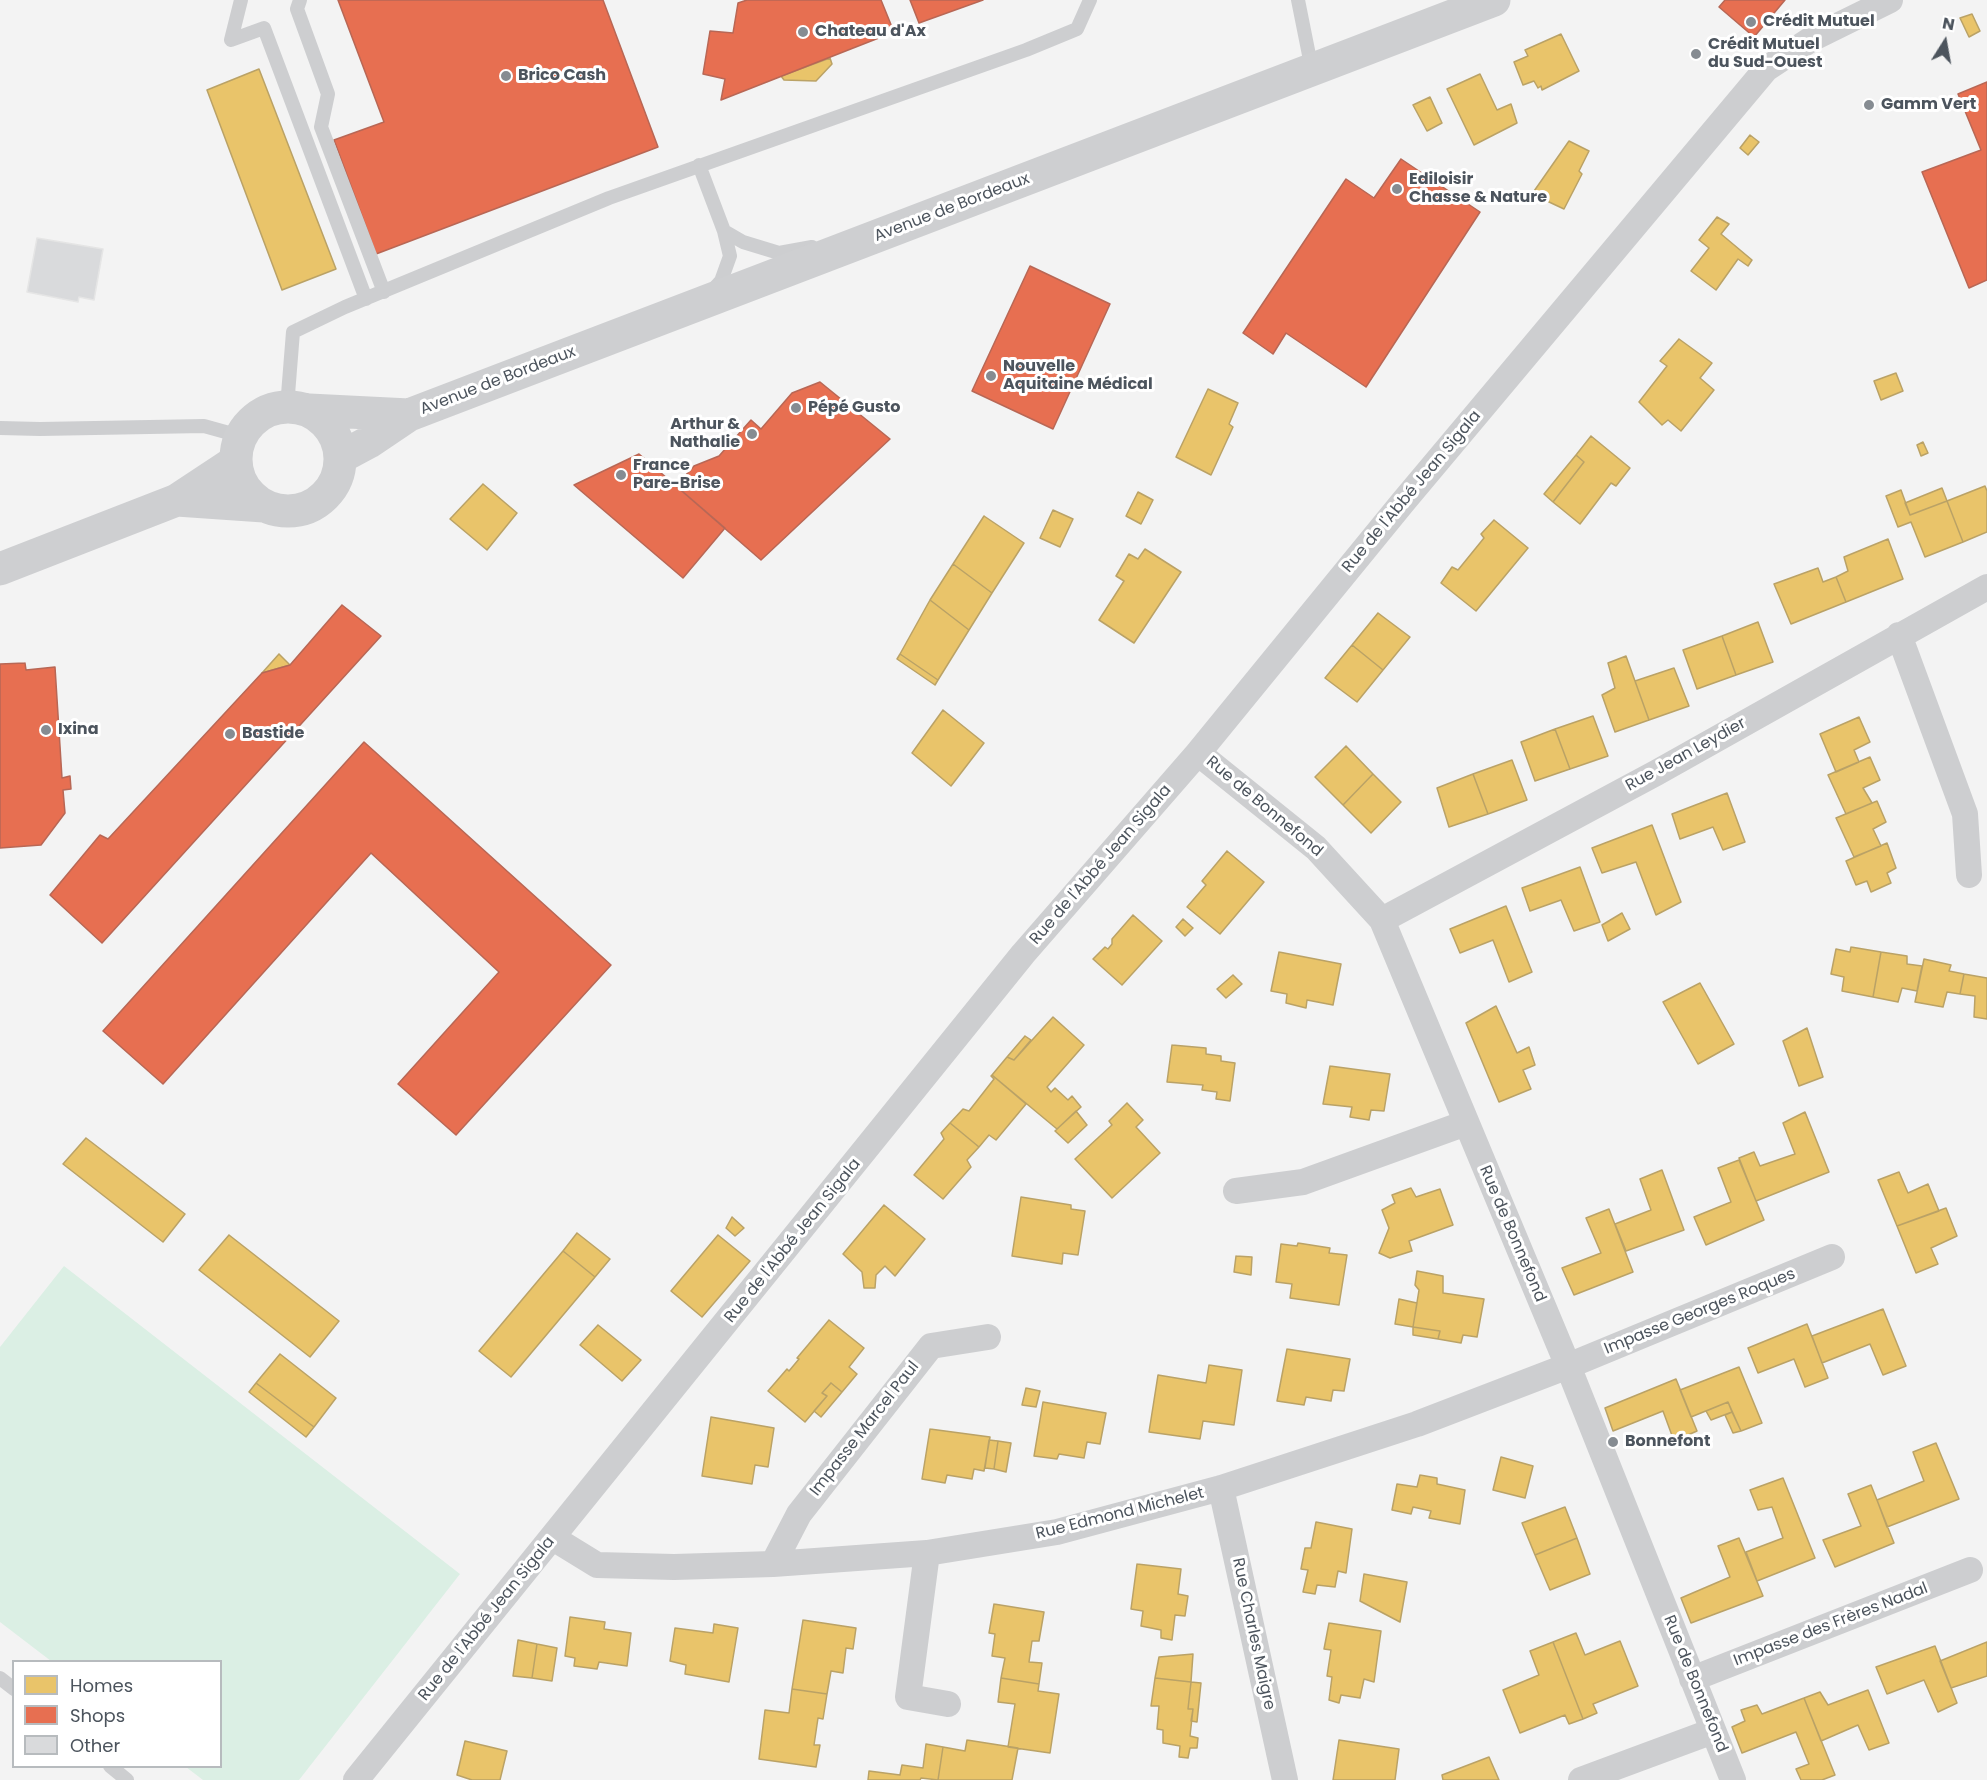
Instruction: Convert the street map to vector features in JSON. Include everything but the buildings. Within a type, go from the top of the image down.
[{"type":"main road","name":"Avenue de Bordeaux","points":[[177,500],[264,506],[290,512],[317,504],[336,484],[341,458],[409,415],[1494,0]]},
{"type":"main road","name":"Avenue de Bordeaux","points":[[0,569],[177,500],[238,448],[258,417],[298,408],[409,415]]},
{"type":"main road","points":[[298,408],[332,429],[341,458]]},
{"type":"main road","points":[[238,448],[243,487],[264,506]]},
{"type":"street","name":"Rue de l'Abbé Jean Sigala","points":[[356,1780],[554,1538],[1023,954],[1198,753],[1410,492],[1766,69],[1813,38],[1890,0]]},
{"type":"street","name":"Rue Jean Leydier","points":[[1382,920],[1656,773],[1987,587]]},
{"type":"street","points":[[1899,635],[1965,814],[1969,875]]},
{"type":"street","name":"Rue de Bonnefond","points":[[1198,753],[1316,848],[1382,920],[1568,1366],[1733,1780]]},
{"type":"street","points":[[1236,1191],[1303,1182],[1466,1123]]},
{"type":"street","name":"Impasse Georges Roques","points":[[1568,1366],[1832,1257]]},
{"type":"street","name":"Impasse Marcel Paul","points":[[774,1564],[799,1514],[931,1346],[988,1337]]},
{"type":"street","name":"Rue Edmond Michelet","points":[[554,1538],[597,1565],[674,1567],[774,1564],[927,1553],[1057,1532],[1221,1488],[1417,1424],[1568,1366]]},
{"type":"street","name":"Rue Charles Maigre","points":[[1221,1488],[1285,1780]]},
{"type":"street","points":[[927,1553],[908,1697],[948,1704]]},
{"type":"street","name":"Impasse des Frères Nadal","points":[[1692,1679],[1970,1570]]},
{"type":"street","points":[[1581,1780],[1713,1731]]},
{"type":"lane","points":[[241,0],[231,40],[264,28],[366,299]]},
{"type":"lane","points":[[300,0],[297,9],[328,94],[321,127],[384,292]]},
{"type":"lane","points":[[298,408],[293,332],[366,299],[609,198],[1026,50],[1077,29],[1090,0]]},
{"type":"lane","points":[[1298,0],[1312,70]]},
{"type":"lane","points":[[699,165],[724,231],[730,256],[720,281],[699,304]]},
{"type":"lane","points":[[724,231],[743,242],[779,253],[887,233]]},
{"type":"lane","points":[[0,428],[204,426],[238,448]]},
{"type":"lane","points":[[0,1678],[12,1687]]},
{"type":"lane","points":[[111,1768],[127,1780]]},
{"type":"green space","points":[[64,1266],[460,1574],[299,1780],[203,1780],[187,1768],[222,1768],[222,1660],[50,1660],[0,1622],[0,1347]]},
{"type":"place","name":"Crédit Mutuel","points":[[1751,22]]},
{"type":"place","name":"Chateau d'Ax","points":[[803,32]]},
{"type":"place","name":"Crédit Mutuel du Sud-Ouest","points":[[1696,54]]},
{"type":"place","name":"Brico Cash","points":[[506,76]]},
{"type":"place","name":"Gamm Vert","points":[[1869,105]]},
{"type":"place","name":"Ediloisir Chasse & Nature","points":[[1397,189]]},
{"type":"place","name":"Nouvelle Aquitaine Médical","points":[[991,376]]},
{"type":"place","name":"Pépé Gusto","points":[[796,408]]},
{"type":"place","name":"Arthur & Nathalie","points":[[752,434]]},
{"type":"place","name":"France Pare-Brise","points":[[621,475]]},
{"type":"place","name":"Ixina","points":[[46,730]]},
{"type":"place","name":"Bastide","points":[[230,734]]},
{"type":"place","name":"Bonnefont","points":[[1613,1442]]}]
